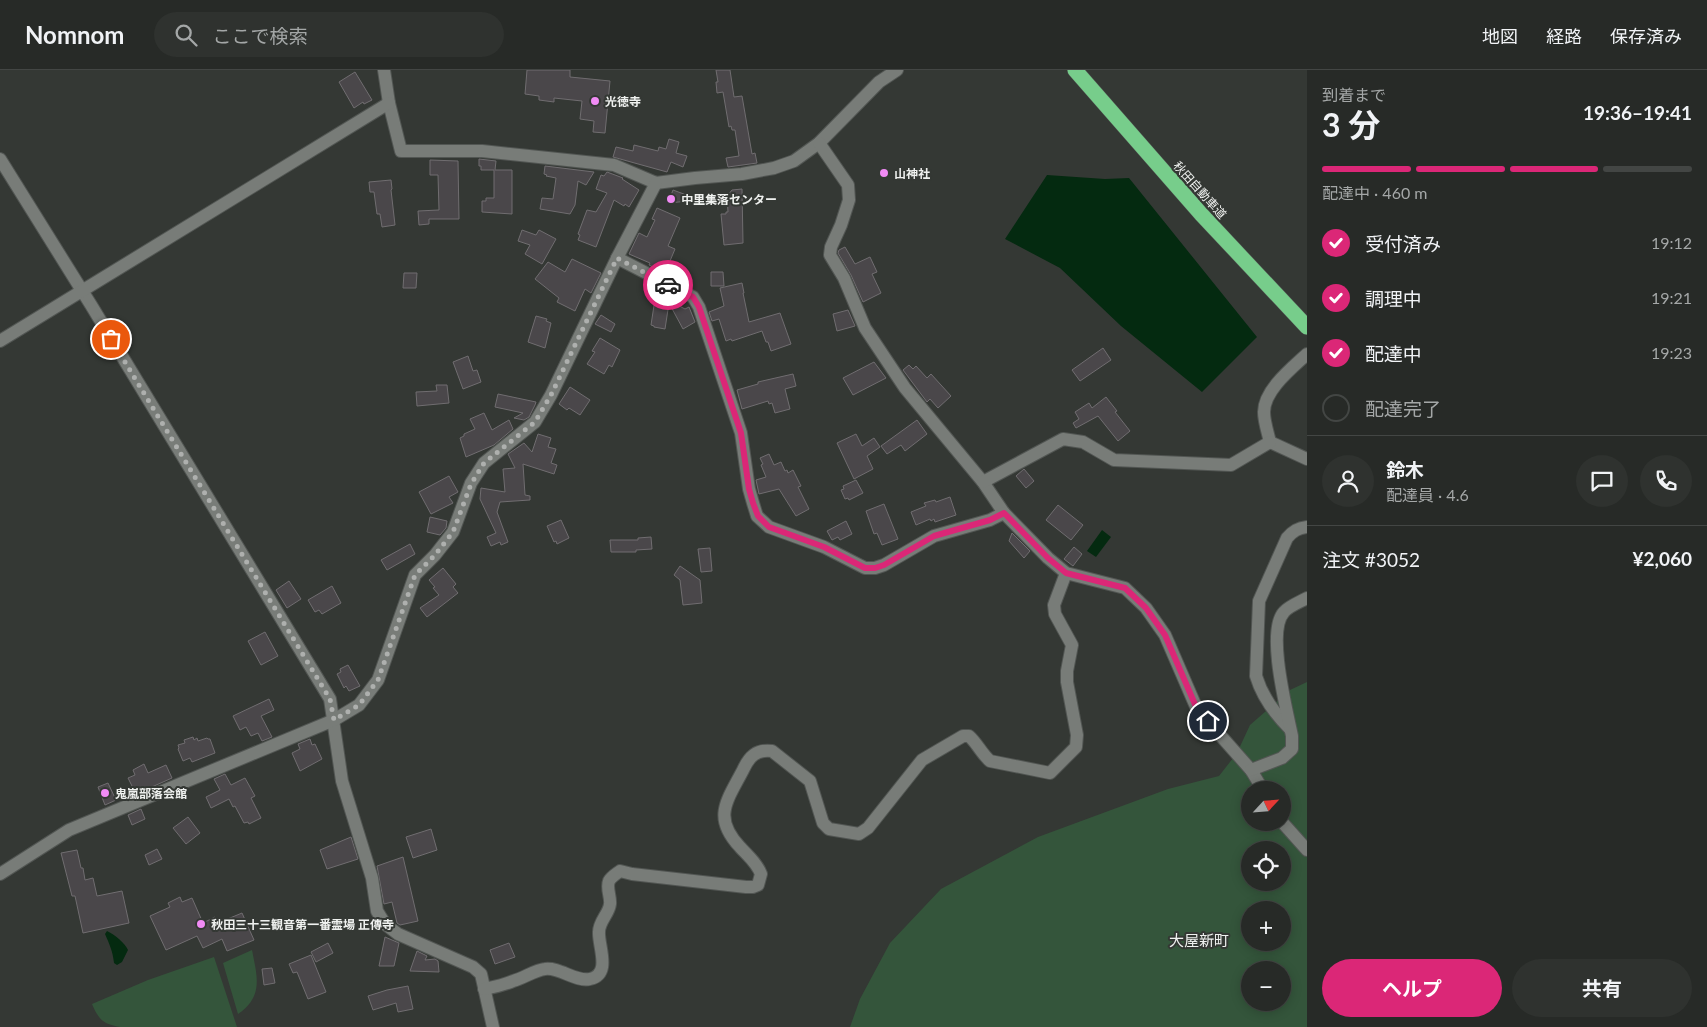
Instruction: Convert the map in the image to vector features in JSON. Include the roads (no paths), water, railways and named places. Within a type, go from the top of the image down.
[{"type":"highway","name":"秋田自動車道","points":[[1075,70],[1201,214],[1307,327]]},
{"type":"street","points":[[384,70],[389,103],[402,151],[482,151],[614,164],[656,182],[742,174],[774,168],[794,161],[819,143],[878,82],[897,70]]},
{"type":"street","points":[[0,341],[389,103]]},
{"type":"street","points":[[819,143],[848,185],[849,200],[831,247],[830,255],[844,278],[865,328],[904,388],[983,482],[1004,513],[1048,558],[1066,573],[1125,588],[1146,608],[1165,635],[1197,709],[1251,770],[1258,781]]},
{"type":"street","points":[[0,159],[330,699],[342,782],[372,878],[377,911],[385,924],[398,934],[473,967],[481,974],[493,1027]]},
{"type":"street","points":[[0,874],[68,830],[334,720],[359,705],[378,680],[415,575],[435,555],[453,532],[471,484],[484,463],[535,422],[551,395],[656,182]]},
{"type":"street","points":[[617,258],[693,297],[699,307],[741,433],[749,489],[753,503],[758,516],[769,527],[824,547],[865,568],[875,568],[884,565],[934,536],[990,520],[1004,513]]},
{"type":"street","points":[[1270,442],[1264,412],[1266,398],[1281,378],[1307,354]]},
{"type":"street","points":[[983,482],[1063,439],[1083,442],[1114,460],[1231,465],[1270,442]]},
{"type":"street","points":[[1270,442],[1307,459]]},
{"type":"street","points":[[1290,729],[1278,717],[1259,686],[1256,676],[1259,600],[1287,538],[1291,533],[1300,528],[1307,527]]},
{"type":"street","points":[[484,989],[513,982],[544,969],[553,969],[582,979],[589,979],[595,976],[602,965],[603,955],[598,933],[600,924],[610,906],[608,884],[610,878],[620,871],[746,887],[758,885],[761,874],[758,866],[728,833],[724,821],[727,802],[748,759],[754,753],[764,750],[772,751],[810,781],[823,823],[829,829],[859,834],[868,828],[922,760],[963,736],[972,738],[984,756],[990,761],[1050,773],[1076,747],[1077,735],[1067,682],[1072,644],[1055,614],[1054,605],[1066,573]]},
{"type":"street","points":[[1251,770],[1282,758],[1292,749],[1277,659],[1278,627],[1283,612],[1307,598]]},
{"type":"street","points":[[1290,831],[1307,850]]},
{"type":"place","name":"光徳寺","points":[[595,101]]},
{"type":"place","name":"山神社","points":[[884,173]]},
{"type":"place","name":"中里集落センター","points":[[671,199]]},
{"type":"place","name":"鬼嵐部落会館","points":[[105,793]]},
{"type":"place","name":"秋田三十三観音第一番霊場 正傳寺","points":[[201,924]]},
{"type":"district","name":"大屋新町","points":[[1199,940]]}]
